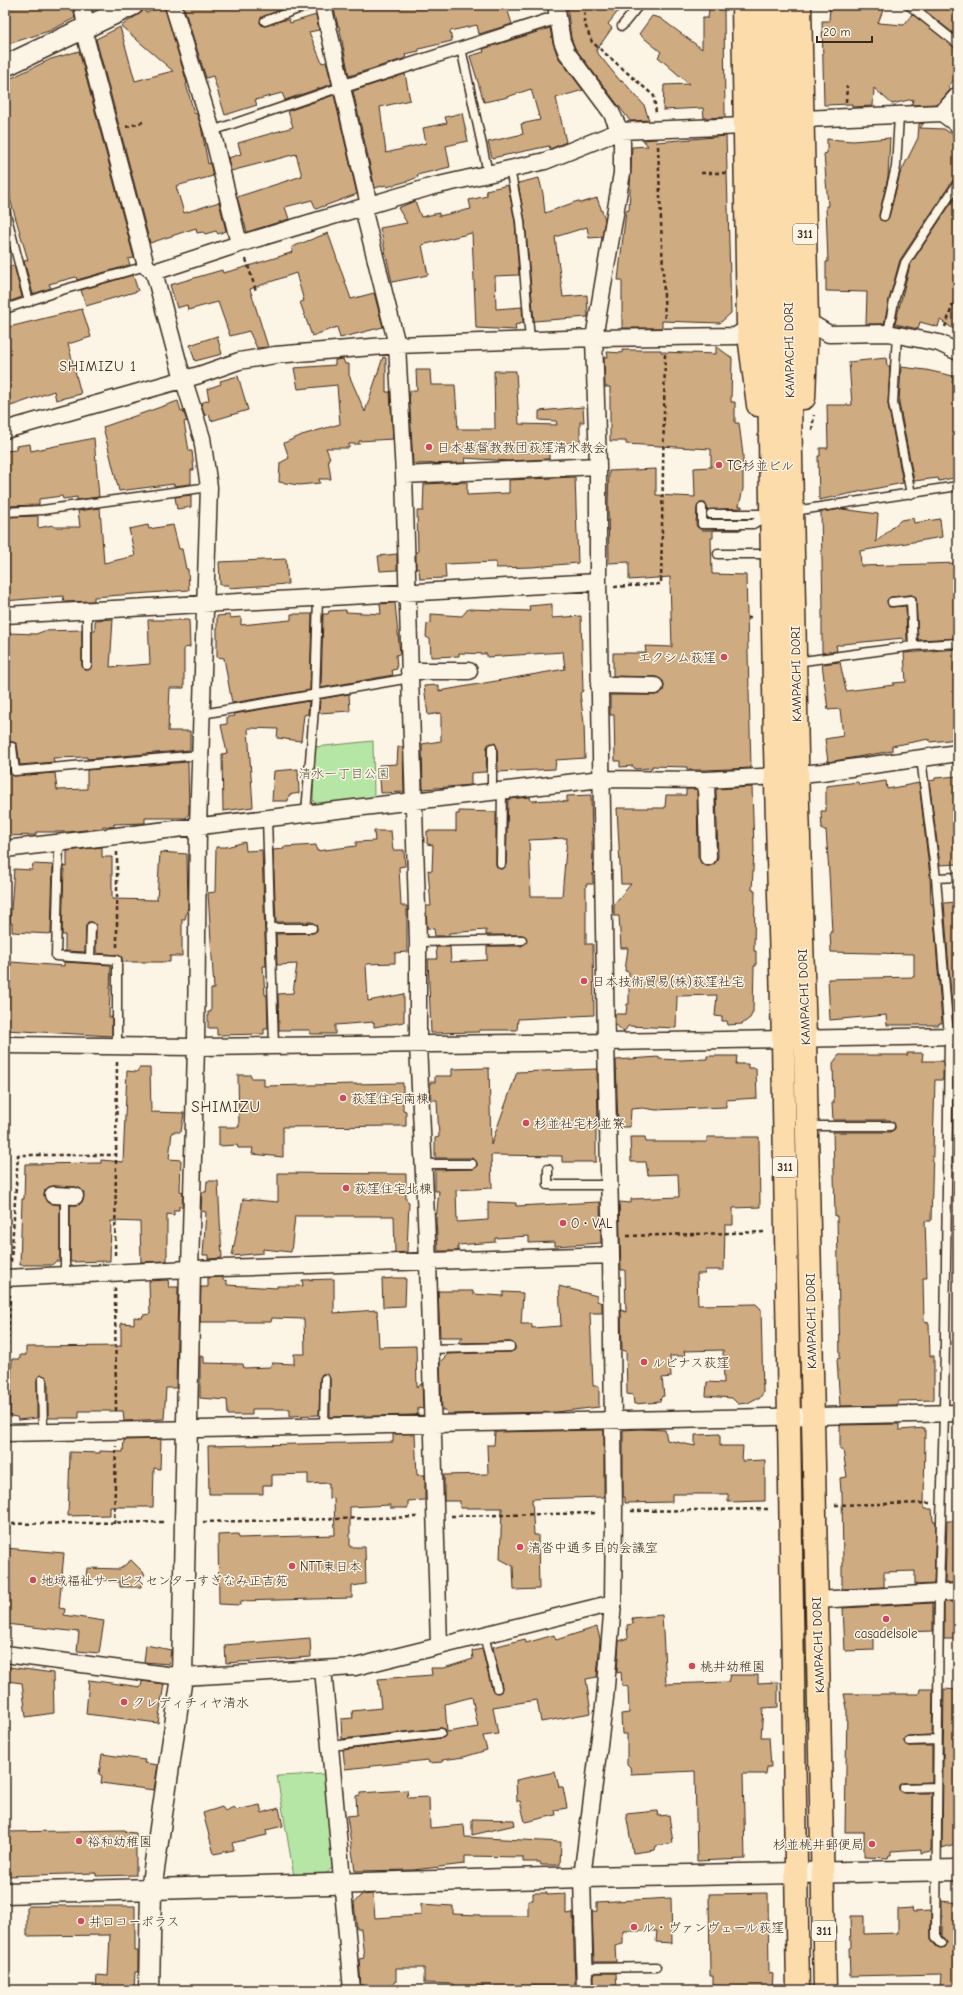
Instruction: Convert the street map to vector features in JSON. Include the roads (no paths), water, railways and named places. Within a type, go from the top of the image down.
[{"type":"main road","name":"311","points":[[743,5],[748,328],[755,391],[770,461]]},
{"type":"main road","name":"KAMPACHI DORI","points":[[763,5],[776,776],[783,1040],[798,1990]]},
{"type":"main road","name":"KAMPACHI DORI","points":[[782,5],[796,662],[797,775],[805,1039],[825,1990]]},
{"type":"main road","name":"311","points":[[792,463],[803,407],[808,321],[800,5]]},
{"type":"street","points":[[82,5],[84,27],[150,269],[202,438],[209,487],[198,826],[196,1047],[182,1677],[151,1890],[149,1990]]},
{"type":"street","points":[[5,66],[84,27],[133,5]]},
{"type":"street","points":[[173,5],[212,131],[240,244]]},
{"type":"street","points":[[323,5],[397,345],[404,475],[418,942],[418,1044],[428,1262],[439,1646]]},
{"type":"street","points":[[341,87],[461,48],[557,11],[567,53],[611,112],[620,131],[622,144],[622,173],[594,338],[598,466],[599,685],[606,1042],[612,1255],[614,1512],[613,1603],[605,1698],[582,1877],[585,1990]]},
{"type":"street","points":[[942,113],[958,96]]},
{"type":"street","points":[[803,119],[942,113],[958,125]]},
{"type":"street","points":[[150,269],[240,244],[430,187],[545,161],[620,131],[745,126]]},
{"type":"street","points":[[808,321],[829,334],[892,334],[940,343],[958,352]]},
{"type":"street","points":[[5,430],[184,379],[246,359],[275,355],[397,345],[594,338],[736,336],[748,328]]},
{"type":"street","points":[[404,475],[598,466]]},
{"type":"street","points":[[5,615],[598,582]]},
{"type":"street","points":[[410,675],[470,671]]},
{"type":"street","points":[[599,685],[655,686]]},
{"type":"street","points":[[5,850],[413,800],[497,792],[601,779],[706,780],[797,775],[958,752]]},
{"type":"street","points":[[706,780],[708,857]]},
{"type":"street","points":[[5,1045],[196,1047],[783,1040],[954,1036]]},
{"type":"street","points":[[8,1278],[190,1269],[612,1255]]},
{"type":"street","points":[[5,1433],[951,1413]]},
{"type":"street","points":[[816,1600],[958,1592]]},
{"type":"street","points":[[5,1654],[182,1677],[355,1667],[613,1603]]},
{"type":"street","points":[[323,1668],[352,1990]]},
{"type":"street","points":[[5,1893],[582,1877],[958,1870]]},
{"type":"lane","points":[[265,21],[309,5]]},
{"type":"lane","points":[[622,26],[639,5]]},
{"type":"lane","points":[[909,5],[958,44]]},
{"type":"lane","points":[[461,48],[488,173]]},
{"type":"lane","points":[[212,131],[341,87]]},
{"type":"lane","points":[[884,216],[896,167],[898,116]]},
{"type":"lane","points":[[510,169],[520,222],[530,340]]},
{"type":"lane","points":[[911,494],[893,403],[892,334],[894,301],[906,263],[958,183]]},
{"type":"lane","points":[[5,210],[28,302]]},
{"type":"lane","points":[[5,309],[62,290],[150,269]]},
{"type":"lane","points":[[793,511],[958,486]]},
{"type":"lane","points":[[5,512],[42,510],[209,487]]},
{"type":"lane","points":[[702,508],[702,524],[753,524],[771,514]]},
{"type":"lane","points":[[711,514],[771,514]]},
{"type":"lane","points":[[718,554],[772,554]]},
{"type":"lane","points":[[306,813],[316,695],[318,598]]},
{"type":"lane","points":[[892,602],[911,600],[913,646]]},
{"type":"lane","points":[[87,610],[87,665]]},
{"type":"lane","points":[[796,662],[913,646],[958,643]]},
{"type":"lane","points":[[202,714],[316,695],[410,675]]},
{"type":"lane","points":[[5,747],[12,747],[15,771],[200,755]]},
{"type":"lane","points":[[492,748],[497,792],[501,864]]},
{"type":"lane","points":[[921,758],[954,1036],[951,1413],[940,1502],[936,1787],[936,1938],[941,1943]]},
{"type":"lane","points":[[267,818],[274,1046]]},
{"type":"lane","points":[[59,843],[56,956],[117,960],[118,1046]]},
{"type":"lane","points":[[936,878],[958,877]]},
{"type":"lane","points":[[90,958],[91,927]]},
{"type":"lane","points":[[270,928],[312,928]]},
{"type":"lane","points":[[418,942],[522,940]]},
{"type":"lane","points":[[807,1126],[890,1126]]},
{"type":"lane","points":[[424,1164],[472,1164]]},
{"type":"lane","points":[[548,1170],[548,1185],[609,1185]]},
{"type":"lane","points":[[64,1196],[65,1275]]},
{"type":"lane","points":[[430,1349],[510,1347]]},
{"type":"lane","points":[[324,1427],[326,1379]]},
{"type":"lane","points":[[42,1380],[43,1432]]},
{"type":"lane","points":[[484,1635],[497,1688]]},
{"type":"lane","points":[[331,1746],[441,1733]]},
{"type":"lane","points":[[909,1741],[937,1740]]},
{"type":"lane","points":[[904,1788],[936,1787]]},
{"type":"lane","points":[[584,1968],[656,1967]]},
{"type":"place","name":"日本基督教教団荻窪清水教会","points":[[429,447]]},
{"type":"place","name":"TG杉並ビル","points":[[719,465]]},
{"type":"place","name":"エクシム荻窪","points":[[724,657]]},
{"type":"place","name":"日本技術貿易(株)荻窪社宅","points":[[584,981]]},
{"type":"place","name":"荻窪住宅南棟","points":[[343,1098]]},
{"type":"place","name":"杉並社宅杉並寮","points":[[526,1123]]},
{"type":"place","name":"荻窪住宅北棟","points":[[346,1188]]},
{"type":"place","name":"O・VAL","points":[[563,1223]]},
{"type":"place","name":"ルビナス荻窪","points":[[644,1362]]},
{"type":"place","name":"清沓中通多目的会議室","points":[[520,1547]]},
{"type":"place","name":"NTT東日本","points":[[292,1566]]},
{"type":"place","name":"地域福祉サービスセンターすぎなみ正吉苑","points":[[33,1580]]},
{"type":"place","name":"casadelsole","points":[[886,1619]]},
{"type":"place","name":"桃井幼稚園","points":[[692,1666]]},
{"type":"place","name":"クレディチィヤ清水","points":[[124,1702]]},
{"type":"place","name":"裕和幼稚園","points":[[79,1841]]},
{"type":"place","name":"杉並桃井郵便局","points":[[872,1844]]},
{"type":"place","name":"井口コーポラス","points":[[81,1921]]},
{"type":"place","name":"ル・ヴァンヴェール荻窪","points":[[634,1927]]},
{"type":"district","name":"SHIMIZU 1","points":[[98,366]]},
{"type":"district","name":"SHIMIZU","points":[[226,1107]]},
{"type":"park label","name":"清水一丁目公園","points":[[344,773]]}]
